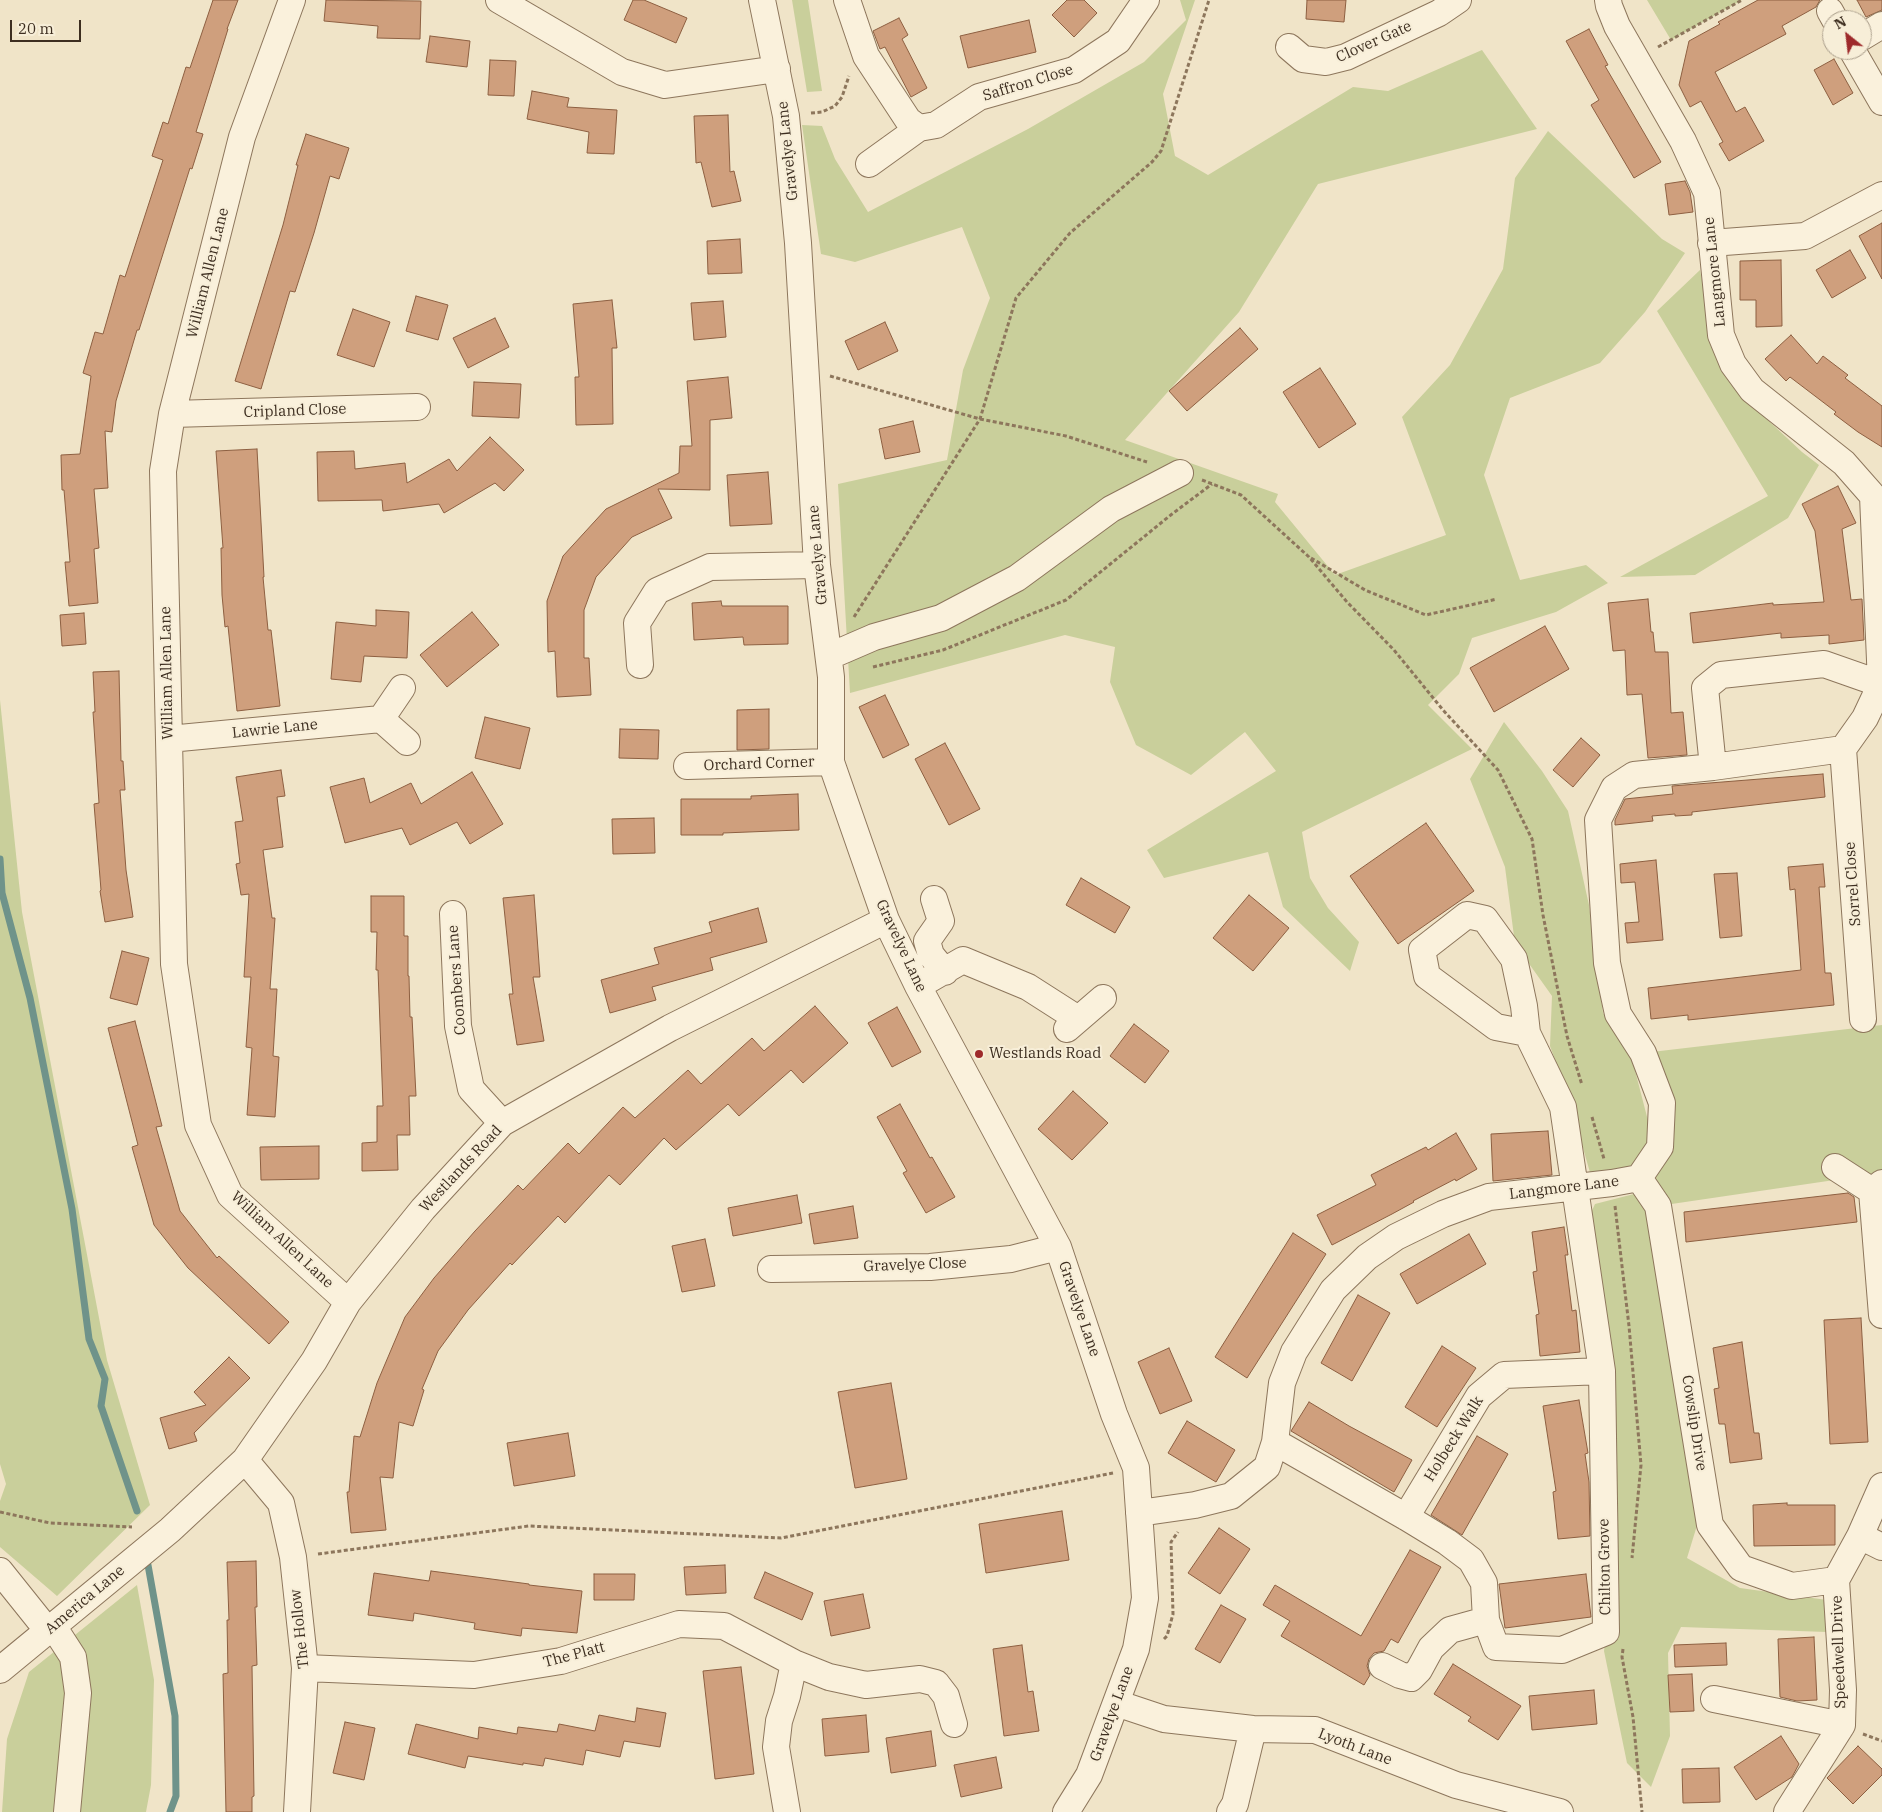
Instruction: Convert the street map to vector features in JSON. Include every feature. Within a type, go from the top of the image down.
[{"type":"street","name":"William Allen Lane","points":[[292,0],[242,137],[172,414],[163,471],[174,964],[198,1126],[230,1195],[348,1302]]},
{"type":"street","points":[[499,0],[622,72],[665,85],[777,69]]},
{"type":"street","name":"Gravelye Lane","points":[[762,0],[786,116],[798,243],[817,565],[830,656],[831,762],[886,920],[918,986],[1058,1247],[1114,1414],[1136,1468],[1145,1598],[1136,1649],[1089,1775],[1066,1812]]},
{"type":"street","points":[[847,0],[866,56],[908,120],[919,128]]},
{"type":"street","name":"Saffron Close","points":[[869,164],[919,128],[936,126],[979,97],[1074,70],[1118,41],[1146,0]]},
{"type":"street","name":"Clover Gate","points":[[1289,47],[1303,59],[1326,62],[1346,57],[1439,13],[1458,0]]},
{"type":"street","name":"Langmore Lane","points":[[1139,1513],[1195,1506],[1231,1496],[1267,1467],[1275,1442],[1282,1383],[1294,1352],[1333,1290],[1367,1257],[1396,1237],[1443,1214],[1489,1197],[1576,1188],[1638,1178],[1660,1147],[1662,1103],[1643,1053],[1618,1014],[1607,963],[1598,820],[1614,788],[1634,776],[1843,749],[1865,718],[1881,684],[1878,494],[1844,463],[1752,390],[1733,364],[1721,335],[1707,193],[1683,141],[1617,26],[1608,0]]},
{"type":"street","points":[[1858,60],[1882,102]]},
{"type":"street","points":[[1711,243],[1805,236],[1882,195]]},
{"type":"street","name":"Cripland Close","points":[[172,414],[417,407]]},
{"type":"street","points":[[830,656],[874,637],[941,618],[1017,578],[1110,509],[1180,473]]},
{"type":"street","points":[[640,665],[637,623],[657,591],[710,567],[817,565]]},
{"type":"street","points":[[1713,767],[1705,688],[1721,675],[1824,664],[1881,684]]},
{"type":"street","points":[[402,688],[381,719],[407,742]]},
{"type":"street","name":"Lawrie Lane","points":[[169,739],[381,719]]},
{"type":"street","name":"Sorrel Close","points":[[1843,749],[1864,1019]]},
{"type":"street","name":"Orchard Corner","points":[[687,766],[831,762]]},
{"type":"street","points":[[934,899],[941,921],[927,941],[931,955],[945,972]]},
{"type":"street","name":"Coombers Lane","points":[[453,914],[458,1026],[471,1089],[502,1123]]},
{"type":"street","points":[[1467,915],[1485,919],[1514,959],[1524,1006],[1527,1034],[1496,1027],[1427,976],[1422,950],[1467,915]]},
{"type":"street","name":"Westlands Road","points":[[170,1530],[245,1460],[314,1361],[348,1302],[423,1209],[502,1123],[670,1028],[886,920]]},
{"type":"street","points":[[918,986],[963,960],[1028,987],[1073,1024],[1103,998]]},
{"type":"street","name":"Chilton Grove","points":[[1275,1442],[1406,1517],[1447,1542],[1471,1560],[1484,1583],[1486,1620],[1496,1647],[1562,1650],[1606,1632],[1602,1371],[1563,1107],[1527,1034]]},
{"type":"street","points":[[1835,1167],[1877,1187],[1882,1315]]},
{"type":"street","name":"Cowslip Drive","points":[[1638,1178],[1658,1206],[1710,1524],[1741,1568],[1792,1586],[1836,1580]]},
{"type":"street","name":"Gravelye Close","points":[[771,1269],[930,1267],[1011,1259],[1058,1247]]},
{"type":"street","name":"Holbeck Walk","points":[[1406,1517],[1479,1396],[1504,1375],[1602,1371]]},
{"type":"street","name":"The Hollow","points":[[245,1460],[281,1503],[293,1557],[305,1668],[297,1812]]},
{"type":"street","points":[[1836,1580],[1871,1541],[1882,1486]]},
{"type":"street","name":"America Lane","points":[[0,1670],[170,1530]]},
{"type":"street","points":[[0,1570],[73,1657],[78,1693],[67,1812]]},
{"type":"street","name":"Speedwell Drive","points":[[1787,1812],[1842,1725],[1843,1690],[1836,1580]]},
{"type":"street","points":[[1382,1666],[1410,1678],[1419,1670],[1431,1648],[1450,1630],[1486,1620]]},
{"type":"street","name":"The Platt","points":[[305,1668],[474,1675],[560,1660],[679,1624],[724,1626],[794,1663],[829,1677],[866,1685],[920,1679],[936,1683],[946,1696],[954,1724]]},
{"type":"street","points":[[787,1812],[776,1747],[779,1721],[794,1663]]},
{"type":"street","name":"Speedwell Drive","points":[[1714,1699],[1842,1725]]},
{"type":"street","name":"Lyoth Lane","points":[[1116,1703],[1164,1718],[1253,1730],[1315,1730],[1456,1785],[1560,1812]]},
{"type":"street","points":[[1230,1812],[1235,1804],[1253,1730]]},
{"type":"path","points":[[850,623],[980,420],[1016,298],[1070,234],[1152,162],[1161,151],[1209,0]]},
{"type":"path","points":[[1637,59],[1742,0]]},
{"type":"path","points":[[786,116],[822,112],[835,106],[842,97],[854,63],[866,56]]},
{"type":"path","points":[[806,368],[980,420],[1066,436],[1241,494],[1309,557],[1373,594],[1426,615],[1497,599]]},
{"type":"path","points":[[293,1557],[529,1526],[781,1538],[1136,1468]]},
{"type":"path","points":[[0,1512],[50,1523],[170,1530]]},
{"type":"green space","points":[[792,0],[808,0],[822,91],[807,92]]},
{"type":"green space","points":[[1180,0],[1195,0],[1163,94],[1175,156],[1208,175],[1353,87],[1388,91],[1482,50],[1537,129],[1318,184],[1239,312],[1125,440],[1278,494],[1275,502],[1335,575],[1446,535],[1402,417],[1450,365],[1503,269],[1515,178],[1548,131],[1662,239],[1685,253],[1645,312],[1600,363],[1510,398],[1484,475],[1520,580],[1586,565],[1608,583],[1556,612],[1472,638],[1459,674],[1428,705],[1472,749],[1302,832],[1310,878],[1328,908],[1359,942],[1350,971],[1283,907],[1268,852],[1164,878],[1147,850],[1276,771],[1245,732],[1191,775],[1136,745],[1110,682],[1115,647],[1065,635],[850,693],[838,484],[947,460],[963,370],[990,298],[962,227],[855,262],[821,254],[802,125],[822,126],[835,159],[868,212],[1028,129],[1144,62],[1186,20]]},
{"type":"green space","points":[[1647,0],[1742,0],[1671,40]]},
{"type":"green space","points":[[1700,270],[1714,341],[1741,395],[1802,452],[1819,465],[1788,518],[1695,575],[1620,577],[1768,496],[1657,311]]},
{"type":"green space","points":[[0,700],[22,912],[107,1360],[150,1505],[57,1596],[0,1547],[0,1501],[6,1484],[0,1464]]},
{"type":"green space","points":[[1504,722],[1542,771],[1568,811],[1589,905],[1603,1013],[1631,1055],[1653,1140],[1643,1053],[1882,1025],[1882,1173],[1658,1206],[1654,1147],[1637,1170],[1591,1176],[1567,1092],[1550,1046],[1552,996],[1515,944],[1505,867],[1470,779]]},
{"type":"green space","points":[[1634,1194],[1653,1212],[1675,1329],[1684,1447],[1699,1519],[1687,1558],[1740,1588],[1827,1600],[1827,1632],[1681,1627],[1668,1653],[1670,1736],[1651,1787],[1627,1763],[1604,1651],[1617,1554],[1589,1217],[1595,1204]]},
{"type":"green space","points":[[137,1585],[154,1680],[151,1785],[146,1812],[2,1812],[7,1739],[29,1672]]},
{"type":"building","points":[[213,0],[238,0],[227,29],[196,132],[203,134],[192,169],[190,168],[139,330],[137,330],[116,401],[112,432],[105,431],[108,488],[94,489],[99,548],[94,549],[98,603],[69,606],[65,562],[70,562],[64,490],[62,490],[61,455],[80,454],[91,376],[83,373],[95,332],[103,334],[120,275],[125,277],[163,160],[152,156],[163,122],[168,124],[186,67],[190,68]]},
{"type":"building","points":[[326,0],[421,1],[420,39],[377,38],[378,26],[324,21]]},
{"type":"building","points":[[633,0],[644,0],[687,18],[676,43],[624,20]]},
{"type":"building","points":[[1067,0],[1084,0],[1097,13],[1074,37],[1052,15]]},
{"type":"building","points":[[1307,0],[1346,0],[1344,22],[1306,19]]},
{"type":"building","points":[[1758,0],[1820,0],[1816,7],[1782,26],[1786,34],[1715,72],[1736,112],[1745,107],[1764,141],[1729,161],[1719,144],[1723,142],[1701,101],[1690,107],[1679,85],[1689,41],[1720,24],[1718,22]]},
{"type":"building","points":[[1857,0],[1882,0],[1882,10],[1872,14],[1872,10],[1862,10]]},
{"type":"building","points":[[899,18],[908,35],[902,39],[927,88],[911,97],[885,47],[880,49],[873,31]]},
{"type":"building","points":[[1029,20],[1036,52],[968,68],[960,36]]},
{"type":"building","points":[[1589,29],[1608,65],[1605,66],[1661,162],[1634,178],[1591,105],[1599,100],[1566,41]]},
{"type":"building","points":[[430,36],[470,41],[467,67],[426,62]]},
{"type":"building","points":[[490,60],[516,61],[514,96],[488,95]]},
{"type":"building","points":[[1835,60],[1853,93],[1833,105],[1814,70]]},
{"type":"building","points":[[532,91],[569,98],[567,107],[617,110],[614,154],[587,153],[589,132],[527,119]]},
{"type":"building","points":[[728,115],[730,172],[734,171],[741,201],[712,207],[701,162],[696,163],[694,116]]},
{"type":"building","points":[[306,134],[349,148],[339,179],[330,176],[295,292],[290,291],[261,389],[235,381],[283,225],[298,165],[296,165]]},
{"type":"building","points":[[1685,181],[1690,192],[1693,212],[1669,215],[1665,184]]},
{"type":"building","points":[[1882,223],[1882,279],[1859,236]]},
{"type":"building","points":[[740,239],[742,273],[708,274],[707,241]]},
{"type":"building","points":[[1850,250],[1866,278],[1832,298],[1816,270]]},
{"type":"building","points":[[1781,260],[1782,326],[1756,327],[1756,300],[1740,300],[1740,261]]},
{"type":"building","points":[[416,296],[448,305],[438,340],[406,331]]},
{"type":"building","points":[[612,300],[617,348],[612,348],[613,424],[576,425],[575,377],[579,377],[573,304]]},
{"type":"building","points":[[723,301],[726,337],[694,340],[691,303]]},
{"type":"building","points":[[353,309],[390,322],[374,367],[337,355]]},
{"type":"building","points":[[495,318],[509,347],[468,368],[453,338]]},
{"type":"building","points":[[885,322],[898,351],[858,370],[845,341]]},
{"type":"building","points":[[1240,328],[1258,349],[1187,411],[1169,391]]},
{"type":"building","points":[[1791,335],[1817,364],[1823,356],[1848,375],[1845,378],[1882,406],[1882,447],[1834,414],[1836,412],[1790,377],[1786,381],[1765,359]]},
{"type":"building","points":[[1320,368],[1356,424],[1319,448],[1283,392]]},
{"type":"building","points":[[728,377],[732,418],[710,420],[710,490],[658,489],[672,518],[632,537],[596,577],[584,610],[584,658],[589,658],[591,695],[557,697],[555,651],[548,652],[547,601],[563,556],[606,509],[679,473],[680,446],[692,446],[687,381]]},
{"type":"building","points":[[474,382],[521,384],[519,418],[472,416]]},
{"type":"building","points":[[913,421],[920,452],[885,459],[879,429]]},
{"type":"building","points":[[490,437],[524,470],[504,491],[495,483],[444,513],[439,504],[383,511],[382,500],[318,501],[317,452],[354,451],[355,469],[405,463],[407,483],[449,459],[457,471]]},
{"type":"building","points":[[257,449],[263,577],[268,630],[271,630],[280,706],[237,711],[228,626],[225,627],[222,595],[221,548],[223,548],[216,451]]},
{"type":"building","points":[[768,472],[772,524],[730,526],[727,475]]},
{"type":"building","points":[[1838,486],[1856,523],[1842,529],[1851,600],[1862,599],[1864,640],[1829,644],[1829,635],[1781,638],[1781,633],[1693,643],[1690,613],[1773,603],[1773,605],[1824,602],[1815,531],[1802,504]]},
{"type":"building","points":[[1648,599],[1655,652],[1668,652],[1671,713],[1683,712],[1687,755],[1648,758],[1642,694],[1627,695],[1625,650],[1613,651],[1608,603]]},
{"type":"building","points":[[721,601],[722,606],[788,606],[788,644],[744,645],[743,637],[694,640],[692,603]]},
{"type":"building","points":[[376,610],[409,612],[407,658],[364,656],[361,682],[331,679],[336,622],[376,626]]},
{"type":"building","points":[[472,612],[499,645],[447,687],[420,655]]},
{"type":"building","points":[[84,613],[86,644],[62,646],[60,615]]},
{"type":"building","points":[[1545,626],[1569,669],[1494,712],[1470,668]]},
{"type":"building","points":[[119,671],[121,761],[123,761],[125,790],[120,790],[126,870],[133,917],[105,922],[100,891],[94,804],[99,803],[93,712],[95,712],[93,672]]},
{"type":"building","points":[[885,695],[909,745],[883,758],[859,707]]},
{"type":"building","points":[[769,709],[769,749],[737,750],[737,710]]},
{"type":"building","points":[[485,717],[530,728],[520,769],[475,758]]},
{"type":"building","points":[[620,729],[659,730],[658,759],[619,758]]},
{"type":"building","points":[[1581,738],[1600,755],[1573,787],[1553,770]]},
{"type":"building","points":[[945,743],[980,809],[949,825],[915,759]]},
{"type":"building","points":[[281,770],[285,796],[277,797],[283,847],[263,850],[272,918],[275,918],[270,989],[277,989],[273,1056],[279,1057],[275,1117],[247,1115],[252,1048],[246,1047],[251,977],[244,977],[249,894],[241,895],[236,864],[240,863],[235,822],[243,821],[236,777]]},
{"type":"building","points":[[472,772],[503,824],[470,844],[457,822],[410,845],[402,828],[345,843],[330,787],[364,778],[370,803],[411,783],[421,804]]},
{"type":"building","points":[[1823,774],[1825,797],[1692,812],[1692,815],[1652,816],[1653,821],[1615,825],[1615,820],[1625,799],[1673,794],[1672,786]]},
{"type":"building","points":[[798,794],[799,830],[723,833],[723,835],[681,835],[681,799],[751,799],[751,796]]},
{"type":"building","points":[[654,818],[655,853],[613,854],[612,819]]},
{"type":"building","points":[[1426,823],[1474,891],[1398,944],[1350,876]]},
{"type":"building","points":[[1656,860],[1663,940],[1627,943],[1625,923],[1639,922],[1635,882],[1621,883],[1620,864]]},
{"type":"building","points":[[1823,864],[1825,887],[1819,887],[1825,973],[1831,973],[1834,1005],[1688,1020],[1688,1015],[1651,1019],[1648,988],[1801,970],[1795,889],[1790,890],[1788,867]]},
{"type":"building","points":[[1737,873],[1742,936],[1720,938],[1714,874]]},
{"type":"building","points":[[1081,878],[1130,907],[1115,933],[1066,905]]},
{"type":"building","points":[[534,895],[540,977],[533,977],[544,1041],[517,1045],[509,994],[513,994],[503,898]]},
{"type":"building","points":[[1249,895],[1289,928],[1253,971],[1213,938]]},
{"type":"building","points":[[371,896],[404,896],[404,936],[408,936],[410,1017],[412,1017],[416,1096],[409,1096],[410,1135],[397,1135],[398,1170],[362,1171],[362,1143],[377,1142],[377,1106],[383,1106],[378,970],[376,970],[377,932],[371,932]]},
{"type":"building","points":[[758,908],[767,942],[710,958],[713,970],[652,987],[656,1000],[610,1013],[601,980],[659,964],[654,948],[712,932],[709,922]]},
{"type":"building","points":[[122,951],[149,958],[137,1005],[110,998]]},
{"type":"building","points":[[815,1006],[848,1043],[803,1083],[791,1070],[739,1116],[728,1104],[676,1150],[664,1138],[620,1185],[609,1175],[565,1223],[558,1216],[512,1265],[510,1263],[468,1310],[438,1351],[422,1389],[424,1390],[413,1426],[399,1422],[393,1478],[380,1477],[386,1530],[351,1533],[347,1492],[349,1492],[354,1436],[360,1437],[377,1383],[405,1317],[434,1278],[475,1231],[518,1185],[523,1190],[568,1143],[579,1154],[623,1107],[635,1118],[688,1070],[701,1084],[752,1038],[764,1051]]},
{"type":"building","points":[[897,1007],[921,1052],[892,1067],[868,1023]]},
{"type":"building","points":[[135,1021],[162,1126],[156,1127],[180,1211],[217,1258],[219,1256],[289,1322],[269,1344],[188,1268],[154,1225],[132,1147],[138,1145],[108,1028]]},
{"type":"building","points":[[1134,1024],[1169,1051],[1145,1083],[1110,1056]]},
{"type":"building","points":[[1073,1091],[1108,1123],[1072,1160],[1038,1129]]},
{"type":"building","points":[[900,1104],[930,1158],[932,1157],[955,1197],[926,1213],[903,1173],[907,1171],[877,1117]]},
{"type":"building","points":[[1548,1131],[1552,1175],[1493,1181],[1491,1134]]},
{"type":"building","points":[[1456,1133],[1477,1169],[1332,1245],[1317,1215],[1376,1185],[1371,1175],[1426,1147],[1428,1150]]},
{"type":"building","points":[[319,1146],[319,1179],[261,1180],[260,1147]]},
{"type":"building","points":[[1848,1193],[1854,1197],[1857,1222],[1686,1242],[1684,1212]]},
{"type":"building","points":[[797,1195],[802,1223],[733,1236],[728,1208]]},
{"type":"building","points":[[853,1206],[858,1238],[814,1244],[809,1214]]},
{"type":"building","points":[[1564,1227],[1568,1255],[1565,1255],[1572,1311],[1576,1310],[1580,1352],[1540,1356],[1536,1315],[1539,1314],[1533,1272],[1537,1271],[1532,1232]]},
{"type":"building","points":[[1293,1233],[1326,1254],[1247,1378],[1215,1357]]},
{"type":"building","points":[[1469,1234],[1486,1264],[1417,1304],[1400,1274]]},
{"type":"building","points":[[705,1239],[715,1286],[682,1292],[672,1246]]},
{"type":"building","points":[[1358,1295],[1390,1313],[1352,1381],[1321,1363]]},
{"type":"building","points":[[1861,1318],[1868,1442],[1830,1444],[1824,1320]]},
{"type":"building","points":[[1742,1342],[1754,1433],[1759,1433],[1762,1459],[1730,1463],[1725,1424],[1719,1424],[1714,1389],[1719,1388],[1713,1348]]},
{"type":"building","points":[[1442,1346],[1476,1368],[1437,1427],[1405,1407]]},
{"type":"building","points":[[1169,1348],[1192,1401],[1160,1414],[1138,1362]]},
{"type":"building","points":[[229,1357],[250,1378],[194,1433],[197,1441],[169,1449],[160,1418],[206,1405],[194,1392]]},
{"type":"building","points":[[891,1383],[907,1479],[855,1488],[838,1392]]},
{"type":"building","points":[[1579,1400],[1588,1453],[1585,1454],[1589,1482],[1590,1536],[1558,1539],[1553,1492],[1556,1491],[1543,1406]]},
{"type":"building","points":[[1309,1402],[1412,1460],[1394,1492],[1291,1431]]},
{"type":"building","points":[[1187,1421],[1235,1450],[1216,1482],[1168,1453]]},
{"type":"building","points":[[568,1433],[575,1476],[514,1486],[507,1443]]},
{"type":"building","points":[[1477,1436],[1508,1454],[1462,1535],[1431,1515]]},
{"type":"building","points":[[1787,1503],[1787,1505],[1835,1505],[1835,1545],[1754,1546],[1753,1505]]},
{"type":"building","points":[[1062,1511],[1069,1560],[986,1573],[979,1524]]},
{"type":"building","points":[[1219,1528],[1250,1549],[1220,1594],[1188,1573]]},
{"type":"building","points":[[1410,1550],[1441,1567],[1398,1643],[1391,1639],[1384,1651],[1374,1653],[1369,1659],[1367,1666],[1370,1675],[1364,1685],[1281,1636],[1290,1621],[1263,1605],[1275,1585],[1361,1636]]},
{"type":"building","points":[[256,1561],[257,1665],[252,1666],[254,1796],[252,1797],[252,1812],[226,1812],[223,1674],[228,1673],[227,1562]]},
{"type":"building","points":[[725,1565],[726,1593],[686,1595],[684,1567]]},
{"type":"building","points":[[431,1571],[582,1591],[577,1633],[522,1628],[521,1636],[474,1629],[475,1623],[414,1613],[413,1621],[368,1615],[374,1573],[429,1581]]},
{"type":"building","points":[[765,1572],[813,1593],[802,1620],[754,1598]]},
{"type":"building","points":[[594,1574],[635,1574],[634,1600],[594,1600]]},
{"type":"building","points":[[1586,1574],[1591,1617],[1505,1628],[1499,1584]]},
{"type":"building","points":[[863,1594],[870,1628],[831,1636],[824,1601]]},
{"type":"building","points":[[1221,1605],[1246,1619],[1220,1663],[1195,1649]]},
{"type":"building","points":[[1814,1637],[1817,1700],[1797,1701],[1780,1697],[1778,1639]]},
{"type":"building","points":[[1726,1643],[1727,1665],[1675,1667],[1674,1645]]},
{"type":"building","points":[[1022,1645],[1028,1692],[1033,1691],[1039,1731],[1004,1736],[993,1649]]},
{"type":"building","points":[[1453,1664],[1521,1706],[1498,1740],[1468,1721],[1471,1717],[1434,1694]]},
{"type":"building","points":[[741,1667],[754,1774],[715,1779],[703,1671]]},
{"type":"building","points":[[1692,1674],[1694,1711],[1670,1712],[1668,1675]]},
{"type":"building","points":[[1594,1690],[1597,1724],[1532,1730],[1529,1696]]},
{"type":"building","points":[[637,1708],[666,1713],[660,1747],[624,1741],[620,1757],[586,1750],[583,1765],[545,1758],[543,1766],[523,1763],[523,1765],[468,1756],[465,1768],[408,1754],[416,1724],[478,1739],[479,1727],[517,1734],[518,1727],[557,1732],[559,1724],[595,1731],[599,1715],[635,1722]]},
{"type":"building","points":[[866,1715],[869,1752],[825,1756],[822,1719]]},
{"type":"building","points":[[345,1722],[375,1728],[364,1780],[333,1773]]},
{"type":"building","points":[[931,1731],[936,1766],[891,1773],[886,1738]]},
{"type":"building","points":[[1781,1736],[1799,1764],[1792,1777],[1756,1800],[1734,1767]]},
{"type":"building","points":[[1858,1746],[1882,1769],[1882,1775],[1853,1804],[1827,1778]]},
{"type":"building","points":[[996,1757],[1002,1788],[961,1797],[954,1765]]},
{"type":"building","points":[[1719,1768],[1720,1802],[1683,1803],[1682,1769]]},
{"type":"waterway","points":[[0,859],[2,893],[30,998],[72,1209],[89,1339],[105,1379],[101,1406],[137,1511]]},
{"type":"waterway","points":[[148,1565],[175,1716],[176,1796],[170,1812]]},
{"type":"place","name":"Westlands Road","points":[[979,1054]]}]
